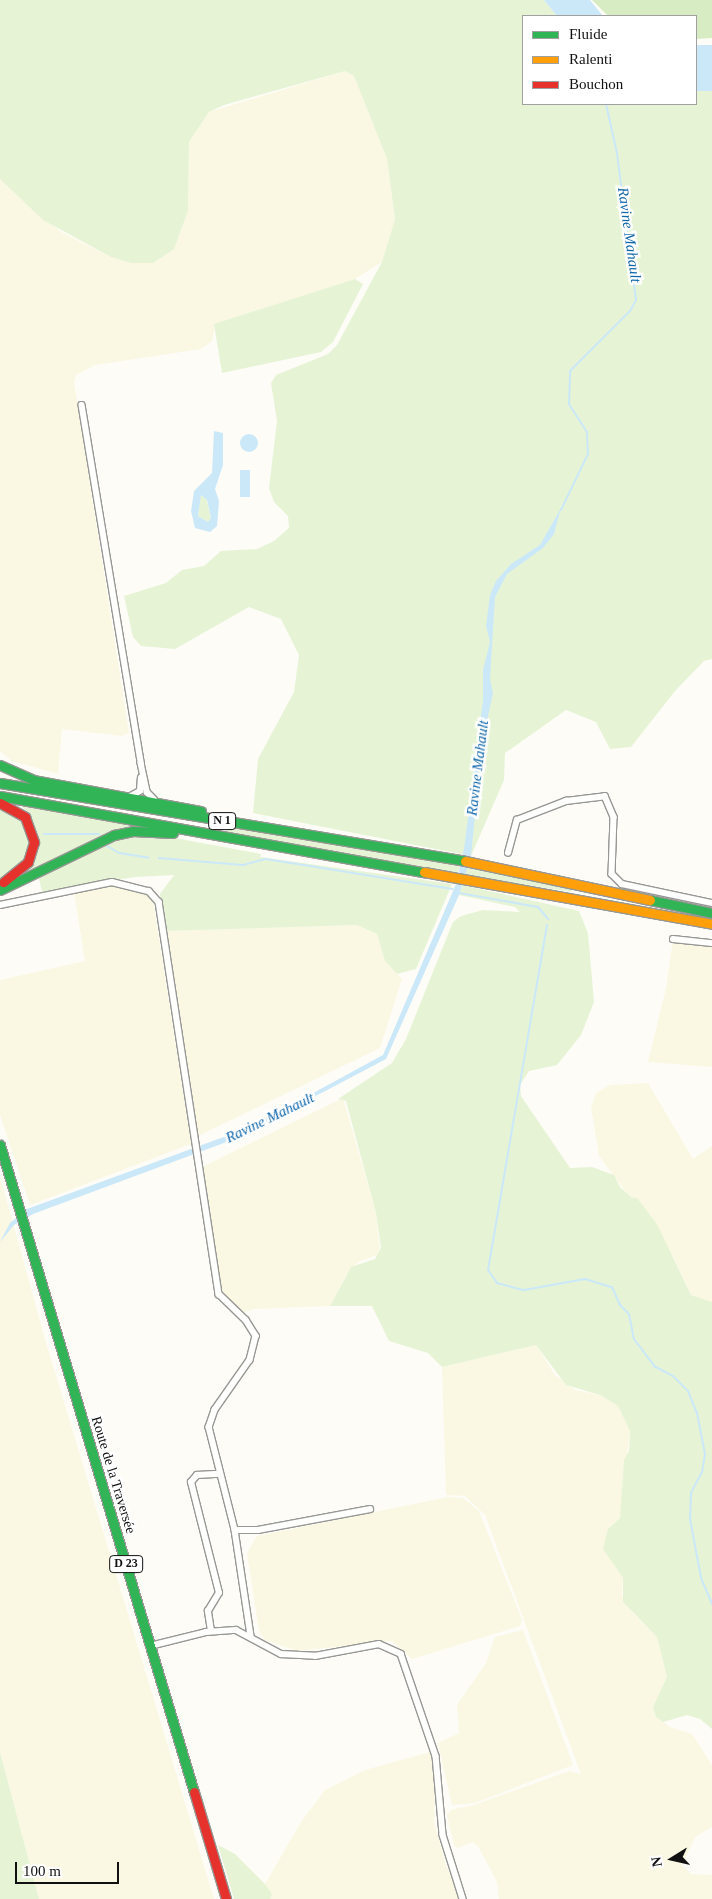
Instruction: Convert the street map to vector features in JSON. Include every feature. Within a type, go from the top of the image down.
[{"type":"main road","points":[[0,765],[33,780],[170,804],[319,837]]},
{"type":"main road","name":"N 1","points":[[0,783],[477,863],[712,912]]},
{"type":"main road","name":"N 1","points":[[0,796],[712,924]]},
{"type":"main road","points":[[0,803],[25,817],[34,842],[22,869],[0,883]]},
{"type":"main road","points":[[0,890],[120,833],[220,837]]},
{"type":"main road","name":"Route de la Traversée","points":[[0,1145],[226,1899]]},
{"type":"street","points":[[82,405],[141,764],[148,795],[170,804]]},
{"type":"street","points":[[128,797],[140,790],[141,764]]},
{"type":"street","points":[[508,853],[517,820],[566,801],[605,796],[614,817],[612,874],[622,884],[712,903]]},
{"type":"street","points":[[0,905],[112,882],[156,895],[199,1157],[219,1294],[246,1320],[256,1336],[250,1360],[210,1418],[210,1440],[236,1530],[251,1636]]},
{"type":"street","points":[[673,939],[712,943]]},
{"type":"street","points":[[211,1631],[208,1611],[219,1593],[191,1482],[196,1474],[219,1474]]},
{"type":"street","points":[[236,1530],[258,1530],[370,1509]]},
{"type":"street","points":[[150,1646],[211,1631],[236,1630],[251,1636],[276,1652],[294,1656],[380,1644],[401,1654],[436,1756],[443,1835],[463,1899]]},
{"type":"shaded area","points":[[345,71],[354,76],[387,159],[395,219],[382,262],[355,279],[215,324],[212,341],[201,349],[95,365],[76,375],[74,382],[129,733],[122,736],[62,729],[58,774],[12,761],[0,751],[0,179],[61,232],[111,257],[131,263],[153,263],[174,249],[188,211],[189,142],[209,112]]},
{"type":"shaded area","points":[[110,886],[150,895],[153,900],[191,1144],[30,1205],[0,1115],[0,980],[85,961],[74,893]]},
{"type":"shaded area","points":[[357,925],[377,934],[385,961],[402,979],[380,1048],[196,1137],[164,931]]},
{"type":"shaded area","points":[[673,939],[712,943],[712,1067],[648,1062],[666,988]]},
{"type":"shaded area","points":[[648,1083],[693,1159],[712,1146],[712,1302],[691,1295],[673,1256],[599,1156],[591,1107],[596,1093],[610,1085]]},
{"type":"shaded area","points":[[343,1098],[376,1213],[380,1254],[358,1262],[346,1275],[330,1306],[254,1309],[239,1314],[221,1299],[200,1168]]},
{"type":"shaded area","points":[[0,1176],[45,1339],[214,1899],[39,1899],[0,1752]]},
{"type":"shaded area","points":[[536,1345],[555,1375],[575,1390],[600,1395],[618,1406],[630,1431],[620,1518],[608,1529],[623,1578],[622,1595],[632,1612],[657,1637],[667,1677],[653,1707],[656,1717],[670,1727],[692,1734],[712,1765],[712,1827],[695,1837],[682,1865],[691,1874],[712,1875],[712,1899],[499,1899],[497,1882],[478,1846],[472,1842],[458,1848],[454,1845],[447,1815],[451,1810],[474,1805],[569,1771],[581,1774],[485,1515],[465,1496],[446,1495],[442,1367]]},
{"type":"shaded area","points":[[448,1497],[463,1498],[479,1511],[522,1620],[520,1626],[412,1659],[392,1641],[297,1651],[265,1640],[259,1631],[247,1553],[257,1536]]},
{"type":"shaded area","points":[[523,1630],[573,1765],[475,1803],[452,1805],[438,1743],[459,1733],[457,1705],[486,1663],[495,1637]]},
{"type":"shaded area","points":[[430,1752],[435,1780],[434,1822],[446,1865],[461,1899],[270,1899],[272,1894],[265,1884],[301,1822],[325,1790],[365,1770]]},
{"type":"green space","points":[[0,0],[544,0],[556,15],[522,15],[522,105],[697,105],[697,91],[712,91],[712,659],[704,661],[675,691],[631,747],[610,749],[596,722],[566,710],[505,753],[504,780],[471,856],[253,813],[258,759],[294,692],[299,655],[281,619],[249,607],[175,649],[141,646],[133,637],[124,596],[166,583],[182,570],[204,566],[221,551],[257,549],[274,541],[289,528],[288,516],[274,502],[269,488],[277,421],[271,383],[276,375],[328,354],[337,345],[382,262],[395,219],[387,159],[354,76],[345,71],[224,105],[209,112],[189,142],[188,211],[174,249],[153,263],[131,263],[111,257],[43,220],[0,179]]},
{"type":"green space","points":[[592,0],[712,0],[712,38],[697,39],[697,15],[607,15]]},
{"type":"green space","points":[[355,279],[363,284],[333,342],[321,352],[222,373],[214,324]]},
{"type":"green space","points":[[205,494],[211,518],[208,522],[198,516],[200,496]]},
{"type":"green space","points":[[21,806],[129,825],[129,827],[28,871],[38,837],[30,814]]},
{"type":"green space","points":[[0,807],[17,814],[31,837],[27,858],[0,879]]},
{"type":"green space","points":[[229,826],[272,835],[461,864],[457,874],[227,832]]},
{"type":"green space","points":[[127,835],[164,836],[261,854],[260,857],[452,884],[416,969],[397,974],[385,961],[377,934],[357,925],[164,931],[160,894],[174,875],[135,877],[42,892],[38,874]]},
{"type":"green space","points":[[467,865],[570,886],[572,892],[464,875]]},
{"type":"green space","points":[[462,885],[579,911],[588,933],[594,1002],[581,1035],[557,1065],[529,1071],[520,1085],[521,1096],[570,1168],[592,1167],[614,1175],[620,1187],[632,1198],[637,1198],[657,1224],[691,1295],[712,1302],[712,1729],[700,1719],[687,1715],[663,1722],[656,1717],[653,1707],[667,1677],[657,1637],[623,1602],[623,1578],[603,1549],[608,1529],[620,1518],[624,1460],[629,1451],[630,1431],[618,1406],[600,1395],[566,1385],[536,1345],[442,1367],[428,1353],[389,1341],[372,1306],[330,1306],[351,1267],[375,1259],[381,1248],[376,1213],[346,1101],[338,1099],[392,1063],[406,1039],[453,922],[461,916],[483,910],[520,912],[515,907],[459,895]]},
{"type":"green space","points":[[0,1752],[39,1899],[0,1899]]},
{"type":"green space","points":[[218,1845],[235,1854],[265,1884],[272,1894],[270,1899],[234,1899]]},
{"type":"water","points":[[544,0],[590,0],[602,15],[556,15]]},
{"type":"water","points":[[697,45],[712,45],[712,91],[697,91]]},
{"type":"water","points":[[214,431],[223,433],[223,465],[215,489],[219,501],[217,526],[210,532],[195,528],[191,511],[194,491],[212,473]],"holes":[[[201,495],[207,500],[211,518],[208,522],[198,516]]]},
{"type":"water","points":[[249,434],[255,437],[258,443],[255,449],[249,452],[243,449],[240,443],[243,437]]},
{"type":"water","points":[[240,470],[250,470],[250,497],[240,497]]},
{"type":"water","points":[[561,508],[554,534],[543,548],[507,574],[495,597],[490,679],[493,693],[482,744],[471,856],[459,895],[386,1059],[232,1140],[33,1214],[14,1225],[0,1242],[10,1223],[27,1209],[251,1127],[383,1055],[456,884],[464,849],[483,700],[483,670],[490,642],[486,626],[490,595],[496,581],[511,564],[540,545]]},
{"type":"waterway","name":"Ravine Mahault","points":[[561,510],[588,454],[587,432],[569,404],[570,371],[630,311],[636,300],[617,153],[606,105]]},
{"type":"waterway","points":[[44,834],[99,834]]},
{"type":"waterway","points":[[107,846],[119,853],[149,858]]},
{"type":"waterway","points":[[159,858],[243,865],[266,859],[453,889]]},
{"type":"waterway","points":[[459,893],[538,907],[548,919]]},
{"type":"waterway","points":[[547,925],[488,1270],[497,1283],[524,1290],[585,1279],[612,1287],[620,1305],[629,1314],[634,1339],[654,1366],[673,1376],[688,1391],[697,1413],[705,1454],[702,1472],[691,1493],[690,1519],[701,1578],[712,1604]]},
{"type":"traffic: fast","points":[[0,765],[33,780],[201,811]]},
{"type":"traffic: fast","points":[[0,783],[465,861]]},
{"type":"traffic: fast","points":[[0,796],[424,872]]},
{"type":"traffic: fast","points":[[0,890],[114,835],[133,831],[173,833]]},
{"type":"traffic: fast","points":[[650,900],[712,913]]},
{"type":"traffic: fast","points":[[0,1145],[194,1792]]},
{"type":"traffic: slow","points":[[465,861],[650,900]]},
{"type":"traffic: slow","points":[[424,872],[712,924]]},
{"type":"traffic: jam","points":[[0,803],[25,817],[34,842],[28,862],[3,882]]},
{"type":"traffic: jam","points":[[194,1792],[226,1899]]}]
